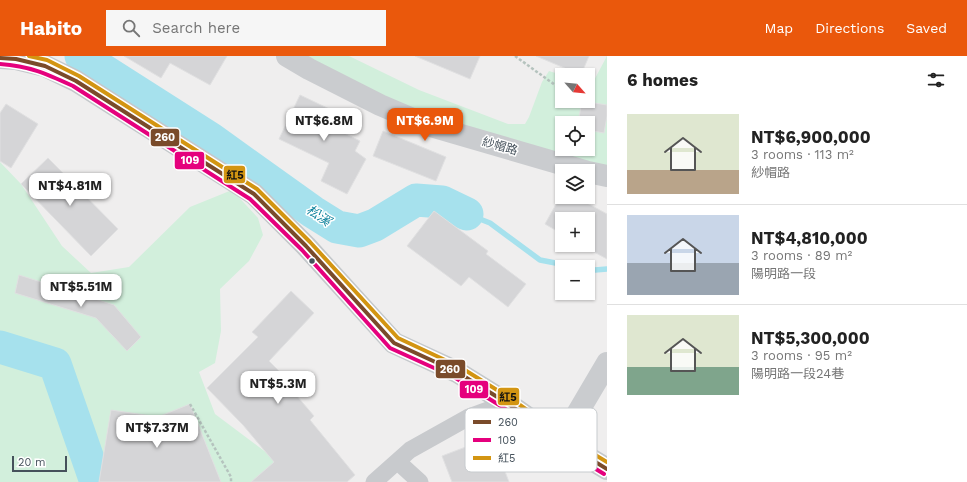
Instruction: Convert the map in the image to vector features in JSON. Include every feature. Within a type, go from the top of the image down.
[{"type":"main road","points":[[0,58],[16,59],[45,66],[76,81],[254,194],[306,246],[394,343],[457,372],[514,408]]},
{"type":"main road","points":[[597,463],[607,469]]},
{"type":"street","name":"紗帽路","points":[[287,56],[380,105],[427,125],[563,164]]},
{"type":"street","name":"紗帽路","points":[[595,173],[607,176]]},
{"type":"street","points":[[580,408],[607,363]]},
{"type":"street","points":[[494,408],[507,403]]},
{"type":"street","points":[[374,482],[410,450],[465,420]]},
{"type":"street","points":[[398,462],[420,482]]},
{"type":"path","points":[[515,56],[555,85]]},
{"type":"path","points":[[190,404],[230,477],[231,482]]},
{"type":"green space","points":[[302,56],[349,56],[419,90],[508,124],[525,124],[542,82],[549,71],[555,73],[555,108],[595,108],[595,78],[607,56],[607,166],[568,156],[595,156],[595,116],[555,116],[555,153],[427,120]]},
{"type":"green space","points":[[0,162],[21,184],[62,246],[91,273],[129,267],[190,207],[232,190],[258,218],[263,235],[249,261],[220,289],[221,331],[215,363],[199,372],[215,414],[306,482],[0,482]]},
{"type":"building","points":[[124,56],[227,56],[210,85],[170,63],[161,78]]},
{"type":"building","points":[[415,56],[480,56],[470,79]]},
{"type":"building","points":[[536,56],[589,56],[584,68],[564,68]]},
{"type":"building","points":[[300,95],[342,115],[336,129],[360,141],[355,151],[366,159],[347,194],[321,181],[329,163],[279,139]]},
{"type":"building","points":[[595,103],[607,105],[604,133],[595,131],[595,116],[579,116],[581,108],[595,108]]},
{"type":"building","points":[[6,104],[38,124],[11,168],[0,161],[0,113]]},
{"type":"building","points":[[383,131],[446,157],[436,181],[373,156]]},
{"type":"building","points":[[48,158],[118,229],[91,256],[21,184]]},
{"type":"building","points":[[556,204],[589,204],[607,214],[607,259],[594,252],[595,212],[555,212],[555,230],[545,224]]},
{"type":"building","points":[[434,211],[488,251],[486,254],[526,284],[508,307],[469,277],[461,286],[407,246]]},
{"type":"building","points":[[19,275],[114,305],[141,337],[127,351],[96,318],[15,293]]},
{"type":"building","points":[[291,291],[314,313],[269,361],[281,373],[279,375],[314,416],[310,420],[355,475],[347,482],[251,482],[274,462],[243,425],[207,388],[258,337],[252,332]]},
{"type":"building","points":[[190,404],[221,482],[99,482],[111,410],[158,417]]},
{"type":"building","points":[[465,447],[465,472],[505,472],[509,482],[452,482],[442,456]]},
{"type":"waterway","name":"松溪","points":[[81,56],[211,139],[313,212],[337,227],[359,231],[375,225],[416,200],[442,202],[467,214]]},
{"type":"waterway","name":"松溪","points":[[467,214],[490,223],[540,260],[555,263]]},
{"type":"waterway","name":"松溪","points":[[595,270],[607,269]]},
{"type":"waterway","points":[[0,347],[55,364],[96,482]]},
{"type":"transit line","name":"紅5","points":[[29,56],[47,60],[79,76],[257,189],[310,242],[398,338],[460,367],[524,408]]},
{"type":"transit line","name":"260","points":[[0,58],[16,59],[45,66],[76,81],[254,194],[306,246],[394,343],[457,372],[514,408]]},
{"type":"transit line","name":"109","points":[[0,64],[38,71],[73,86],[250,199],[302,250],[390,348],[454,377],[504,408]]},
{"type":"transit line","name":"紅5","points":[[597,456],[607,462]]},
{"type":"transit line","name":"260","points":[[597,463],[607,469]]},
{"type":"transit line","name":"109","points":[[597,470],[604,474]]}]
